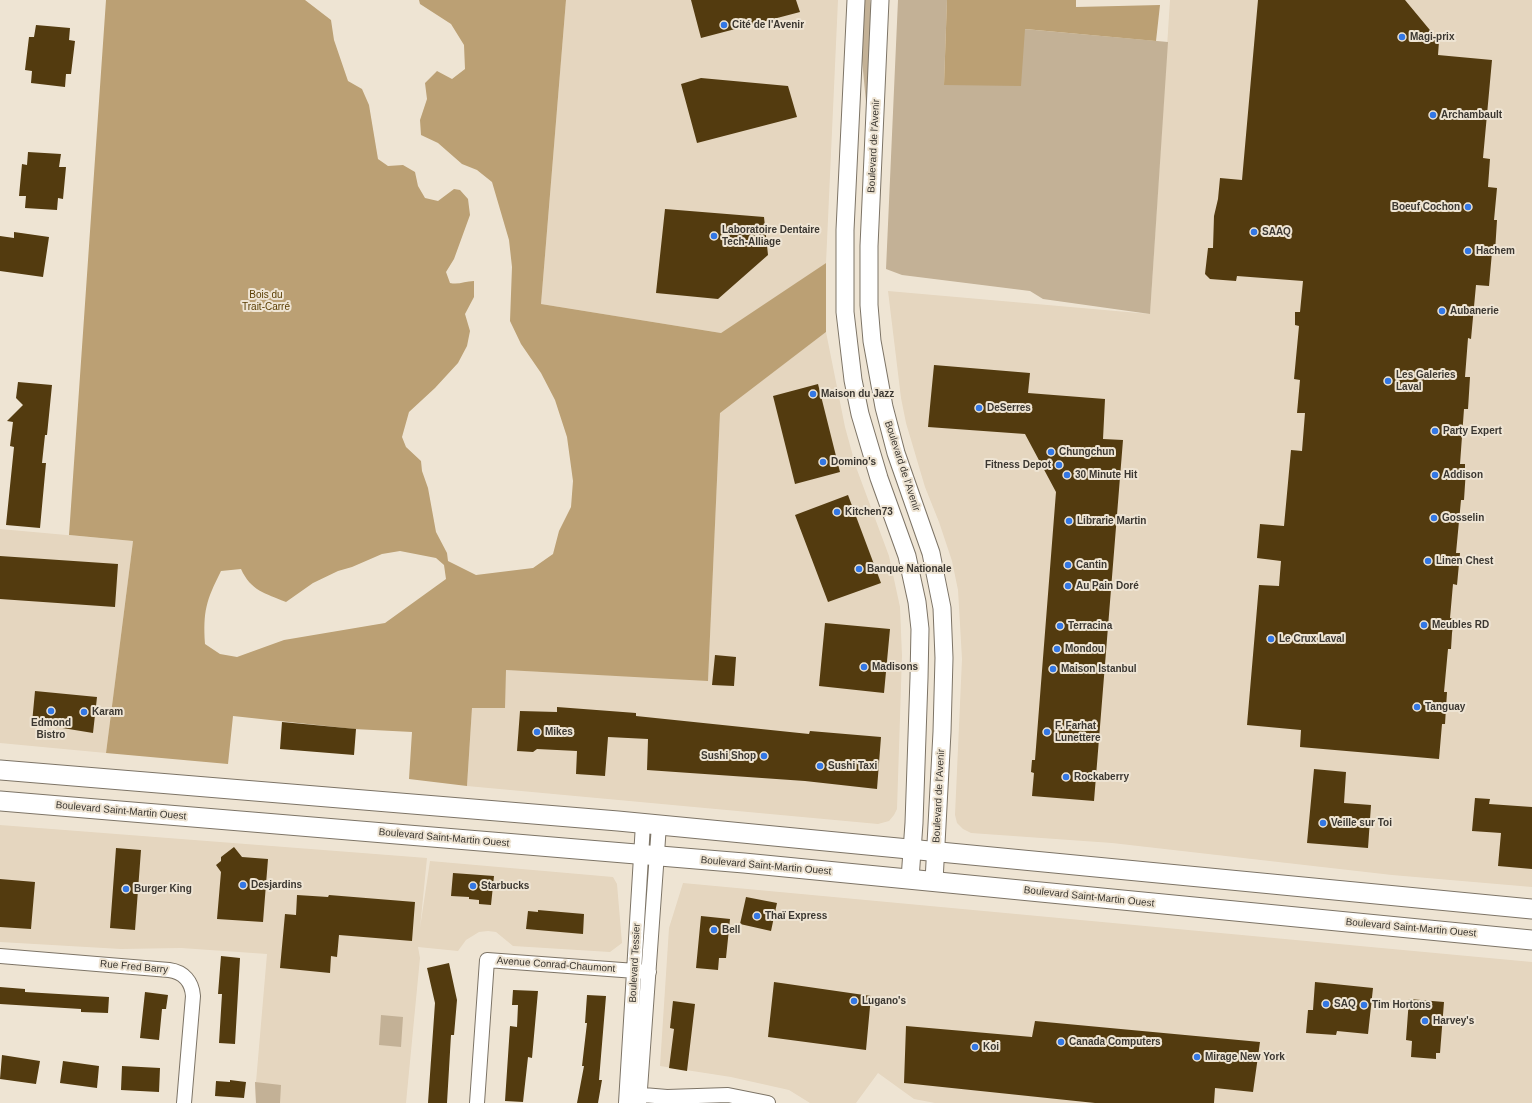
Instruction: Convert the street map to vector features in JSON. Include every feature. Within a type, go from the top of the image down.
[{"type":"main road","points":[[0,770],[651,824],[1532,909]]},
{"type":"main road","name":"Boulevard Saint-Martin Ouest","points":[[0,801],[649,855],[934,881],[1532,940]]},
{"type":"street","points":[[856,0],[845,249],[846,323],[853,380],[863,424],[880,483],[903,544],[917,602],[920,629],[919,678],[910,879]]},
{"type":"street","name":"Boulevard de l'Avenir","points":[[880,0],[869,246],[870,318],[878,381],[888,425],[897,458],[931,552],[941,604],[944,675],[934,881]]},
{"type":"street","name":"Boulevard Tessier","points":[[633,1099],[635,971],[649,855],[651,824]]},
{"type":"street","name":"Boulevard Tessier","points":[[633,1099],[649,972],[649,855]]},
{"type":"street","name":"Rue Fred Barry","points":[[0,956],[170,970],[182,974],[190,984],[193,996],[184,1103]]},
{"type":"street","name":"Avenue Conrad-Chaumont","points":[[477,1103],[486,960],[649,972]]},
{"type":"street","points":[[633,1099],[728,1095],[768,1103]]},
{"type":"shaded area","points":[[566,0],[838,0],[826,263],[721,333],[541,304]]},
{"type":"shaded area","points":[[864,0],[870,0],[872,23],[868,102],[866,102],[862,60]]},
{"type":"shaded area","points":[[898,0],[947,0],[944,84],[1024,29],[1168,42],[1150,314],[1043,299],[1030,291],[902,275],[886,269]]},
{"type":"shaded area","points":[[1170,0],[1532,0],[1532,887],[1392,875],[1112,843],[971,833],[963,829],[957,823],[955,815],[962,659],[958,590],[952,561],[925,487],[906,423],[901,398],[888,291],[1150,314]]},
{"type":"shaded area","points":[[826,332],[845,427],[856,467],[889,556],[900,607],[902,656],[897,809],[894,815],[889,821],[878,824],[467,786],[472,708],[506,670],[708,680],[720,412]]},
{"type":"shaded area","points":[[0,529],[133,541],[106,753],[0,743]]},
{"type":"shaded area","points":[[0,825],[427,858],[420,928],[430,861],[613,877],[617,884],[622,943],[610,952],[513,946],[496,932],[488,931],[479,932],[466,940],[458,951],[418,947],[420,958],[406,1103],[256,1103],[255,1082],[267,954],[181,948],[121,949],[0,942]]},
{"type":"shaded area","points":[[683,883],[1532,962],[1532,1103],[935,1103],[914,1099],[878,1073],[856,1103],[810,1103],[789,1090],[731,1077],[660,1066],[669,928]]},
{"type":"shaded area","points":[[381,1015],[403,1017],[401,1047],[379,1045]]},
{"type":"shaded area","points":[[255,1082],[281,1085],[280,1103],[256,1103]]},
{"type":"green space","name":"Bois du Trait-Carré","points":[[106,0],[305,0],[331,20],[334,40],[348,81],[362,89],[369,105],[378,159],[388,166],[403,165],[415,172],[418,186],[425,198],[438,201],[454,189],[460,190],[468,199],[470,215],[454,259],[446,272],[450,283],[456,284],[474,281],[474,297],[465,314],[470,331],[467,346],[458,363],[435,388],[409,412],[402,437],[406,447],[421,461],[422,471],[428,488],[436,532],[447,553],[448,561],[476,575],[533,568],[553,554],[559,531],[571,507],[573,481],[567,437],[555,400],[541,373],[521,344],[510,321],[512,267],[509,240],[492,182],[477,170],[462,164],[438,143],[421,135],[420,120],[427,99],[425,83],[437,71],[452,79],[465,69],[464,45],[451,24],[420,4],[419,0],[566,0],[541,304],[721,333],[826,263],[826,332],[720,413],[708,681],[506,670],[505,708],[472,708],[467,786],[409,779],[412,732],[354,729],[233,716],[228,764],[106,753],[133,541],[69,535]],"holes":[[[400,551],[436,558],[444,565],[446,579],[385,623],[284,640],[237,657],[220,654],[205,644],[205,614],[212,590],[221,571],[241,569],[254,587],[286,602],[313,583],[338,571],[352,567],[382,554]]]},
{"type":"green space","points":[[947,0],[1076,0],[1076,7],[1160,5],[1156,41],[1025,29],[1021,86],[944,85]]},
{"type":"building","name":"Cité de l'Avenir","points":[[691,0],[796,0],[800,12],[701,38]]},
{"type":"building","name":"Les Galeries Laval","points":[[1258,0],[1405,0],[1439,41],[1438,55],[1492,60],[1483,158],[1490,159],[1488,187],[1497,188],[1494,220],[1497,220],[1495,252],[1492,252],[1489,286],[1476,285],[1471,339],[1468,338],[1465,377],[1470,377],[1468,409],[1464,409],[1460,464],[1465,464],[1466,469],[1464,500],[1461,500],[1456,553],[1460,553],[1457,585],[1453,584],[1450,618],[1454,618],[1451,649],[1448,649],[1444,692],[1447,692],[1445,724],[1442,724],[1439,759],[1300,747],[1301,730],[1247,725],[1259,585],[1279,586],[1281,561],[1257,558],[1260,524],[1284,526],[1291,450],[1302,451],[1305,413],[1297,413],[1300,380],[1294,379],[1299,326],[1295,325],[1295,312],[1300,312],[1303,281],[1237,276],[1236,281],[1210,279],[1205,274],[1208,248],[1213,248],[1214,216],[1218,199],[1220,178],[1242,180]]},
{"type":"building","points":[[36,25],[70,28],[69,40],[75,41],[71,74],[66,74],[65,87],[31,83],[32,71],[25,70],[29,37],[34,37]]},
{"type":"building","points":[[701,78],[788,86],[797,117],[697,143],[681,84]]},
{"type":"building","points":[[28,152],[61,154],[59,167],[66,167],[63,199],[58,198],[57,210],[25,208],[26,196],[19,196],[22,164],[27,165]]},
{"type":"building","name":"Laboratoire Dentaire Tech-Alliage","points":[[665,209],[764,217],[768,255],[718,299],[656,293]]},
{"type":"building","points":[[14,232],[49,237],[43,277],[0,271],[0,236],[14,238]]},
{"type":"building","points":[[934,365],[1030,373],[1028,393],[1105,399],[1103,439],[1123,440],[1094,801],[1032,796],[1034,773],[1031,772],[1032,760],[1035,760],[1056,492],[1025,434],[928,427]]},
{"type":"building","points":[[18,382],[52,385],[47,435],[45,435],[42,463],[46,463],[40,528],[6,525],[14,447],[10,446],[13,422],[7,421],[23,405],[16,398]]},
{"type":"building","points":[[818,384],[840,472],[795,484],[773,396]]},
{"type":"building","points":[[848,495],[881,583],[828,602],[795,515]]},
{"type":"building","points":[[0,556],[118,564],[115,607],[0,599]]},
{"type":"building","points":[[825,623],[890,629],[884,693],[819,686]]},
{"type":"building","points":[[715,655],[736,657],[734,686],[712,685]]},
{"type":"building","points":[[35,691],[97,697],[93,733],[32,723]]},
{"type":"building","points":[[557,707],[636,713],[636,716],[809,734],[810,731],[881,737],[877,789],[805,781],[647,770],[648,739],[608,737],[605,776],[576,774],[577,751],[537,749],[533,752],[517,751],[520,711],[557,712]]},
{"type":"building","points":[[282,722],[356,729],[354,755],[280,749]]},
{"type":"building","points":[[1314,769],[1346,772],[1344,803],[1371,805],[1368,848],[1307,843]]},
{"type":"building","points":[[1475,798],[1490,799],[1489,804],[1532,807],[1532,869],[1498,866],[1501,833],[1472,831]]},
{"type":"building","points":[[234,847],[242,857],[268,859],[263,922],[217,919],[221,872],[216,865],[221,861],[221,857]]},
{"type":"building","name":"Burger King","points":[[116,848],[141,850],[135,930],[110,928]]},
{"type":"building","points":[[453,873],[494,876],[491,905],[479,904],[479,900],[469,899],[469,897],[451,896]]},
{"type":"building","points":[[0,879],[35,882],[31,929],[0,927]]},
{"type":"building","points":[[297,895],[328,897],[329,895],[415,902],[412,941],[339,935],[337,957],[331,956],[330,973],[280,968],[285,914],[296,915]]},
{"type":"building","points":[[746,897],[777,903],[771,931],[740,924]]},
{"type":"building","points":[[538,910],[584,914],[583,934],[526,929],[528,911],[538,912]]},
{"type":"building","points":[[701,916],[730,919],[726,958],[719,958],[718,970],[696,968]]},
{"type":"building","points":[[221,956],[240,958],[235,1044],[219,1043],[222,994],[218,994]]},
{"type":"building","points":[[449,963],[457,1000],[454,1035],[451,1035],[447,1103],[428,1103],[435,1003],[427,968]]},
{"type":"building","points":[[774,982],[871,996],[866,1050],[768,1037]]},
{"type":"building","points":[[1315,982],[1373,988],[1368,1034],[1337,1031],[1336,1035],[1306,1033],[1308,1010],[1313,1010]]},
{"type":"building","points":[[0,987],[25,989],[25,992],[109,997],[108,1013],[81,1012],[81,1009],[0,1004]]},
{"type":"building","points":[[513,990],[538,991],[532,1058],[528,1057],[523,1102],[505,1101],[510,1026],[517,1027],[518,1005],[512,1005]]},
{"type":"building","points":[[145,992],[168,995],[166,1009],[162,1009],[159,1040],[140,1038]]},
{"type":"building","points":[[587,995],[606,996],[599,1080],[602,1080],[598,1103],[577,1103],[584,1066],[582,1066],[587,1023],[585,1023]]},
{"type":"building","name":"Harvey's","points":[[1409,999],[1444,1002],[1440,1053],[1436,1053],[1436,1059],[1411,1057],[1412,1041],[1406,1040]]},
{"type":"building","points":[[673,1001],[695,1004],[687,1071],[669,1068],[674,1029],[670,1028]]},
{"type":"building","points":[[1035,1021],[1260,1042],[1253,1092],[1215,1088],[1214,1103],[1095,1103],[904,1083],[906,1026],[1032,1037]]},
{"type":"building","points":[[2,1055],[40,1061],[36,1084],[0,1079]]},
{"type":"building","points":[[63,1061],[99,1066],[97,1088],[60,1083]]},
{"type":"building","points":[[122,1066],[160,1068],[159,1092],[121,1090]]},
{"type":"building","points":[[230,1080],[246,1082],[244,1098],[215,1096],[216,1081],[230,1082]]},
{"type":"place","name":"Cité de l'Avenir","points":[[724,25]]},
{"type":"place","name":"Magi-prix","points":[[1402,37]]},
{"type":"place","name":"Archambault","points":[[1433,115]]},
{"type":"place","name":"Boeuf Cochon","points":[[1468,207]]},
{"type":"place","name":"SAAQ","points":[[1254,232]]},
{"type":"place","name":"Laboratoire Dentaire Tech-Alliage","points":[[714,236]]},
{"type":"place","name":"Hachem","points":[[1468,251]]},
{"type":"place","name":"Aubanerie","points":[[1442,311]]},
{"type":"place","name":"Les Galeries Laval","points":[[1388,381]]},
{"type":"place","name":"Maison du Jazz","points":[[813,394]]},
{"type":"place","name":"DeSerres","points":[[979,408]]},
{"type":"place","name":"Party Expert","points":[[1435,431]]},
{"type":"place","name":"Chungchun","points":[[1051,452]]},
{"type":"place","name":"Domino's","points":[[823,462]]},
{"type":"place","name":"Fitness Depot","points":[[1059,465]]},
{"type":"place","name":"30 Minute Hit","points":[[1067,475]]},
{"type":"place","name":"Addison","points":[[1435,475]]},
{"type":"place","name":"Kitchen73","points":[[837,512]]},
{"type":"place","name":"Gosselin","points":[[1434,518]]},
{"type":"place","name":"Librarie Martin","points":[[1069,521]]},
{"type":"place","name":"Linen Chest","points":[[1428,561]]},
{"type":"place","name":"Cantin","points":[[1068,565]]},
{"type":"place","name":"Banque Nationale","points":[[859,569]]},
{"type":"place","name":"Au Pain Doré","points":[[1068,586]]},
{"type":"place","name":"Meubles RD","points":[[1424,625]]},
{"type":"place","name":"Terracina","points":[[1060,626]]},
{"type":"place","name":"Le Crux Laval","points":[[1271,639]]},
{"type":"place","name":"Mondou","points":[[1057,649]]},
{"type":"place","name":"Madisons","points":[[864,667]]},
{"type":"place","name":"Maison Istanbul","points":[[1053,669]]},
{"type":"place","name":"Tanguay","points":[[1417,707]]},
{"type":"place","name":"Edmond Bistro","points":[[51,711]]},
{"type":"place","name":"Karam","points":[[84,712]]},
{"type":"place","name":"Mikes","points":[[537,732]]},
{"type":"place","name":"F. Farhat Lunettere","points":[[1047,732]]},
{"type":"place","name":"Sushi Shop","points":[[764,756]]},
{"type":"place","name":"Sushi Taxi","points":[[820,766]]},
{"type":"place","name":"Rockaberry","points":[[1066,777]]},
{"type":"place","name":"Veille sur Toi","points":[[1323,823]]},
{"type":"place","name":"Desjardins","points":[[243,885]]},
{"type":"place","name":"Starbucks","points":[[473,886]]},
{"type":"place","name":"Burger King","points":[[126,889]]},
{"type":"place","name":"Thaï Express","points":[[757,916]]},
{"type":"place","name":"Bell","points":[[714,930]]},
{"type":"place","name":"Lugano's","points":[[854,1001]]},
{"type":"place","name":"SAQ","points":[[1326,1004]]},
{"type":"place","name":"Tim Hortons","points":[[1364,1005]]},
{"type":"place","name":"Harvey's","points":[[1425,1021]]},
{"type":"place","name":"Canada Computers","points":[[1061,1042]]},
{"type":"place","name":"Koi","points":[[975,1047]]},
{"type":"place","name":"Mirage New York","points":[[1197,1057]]}]
